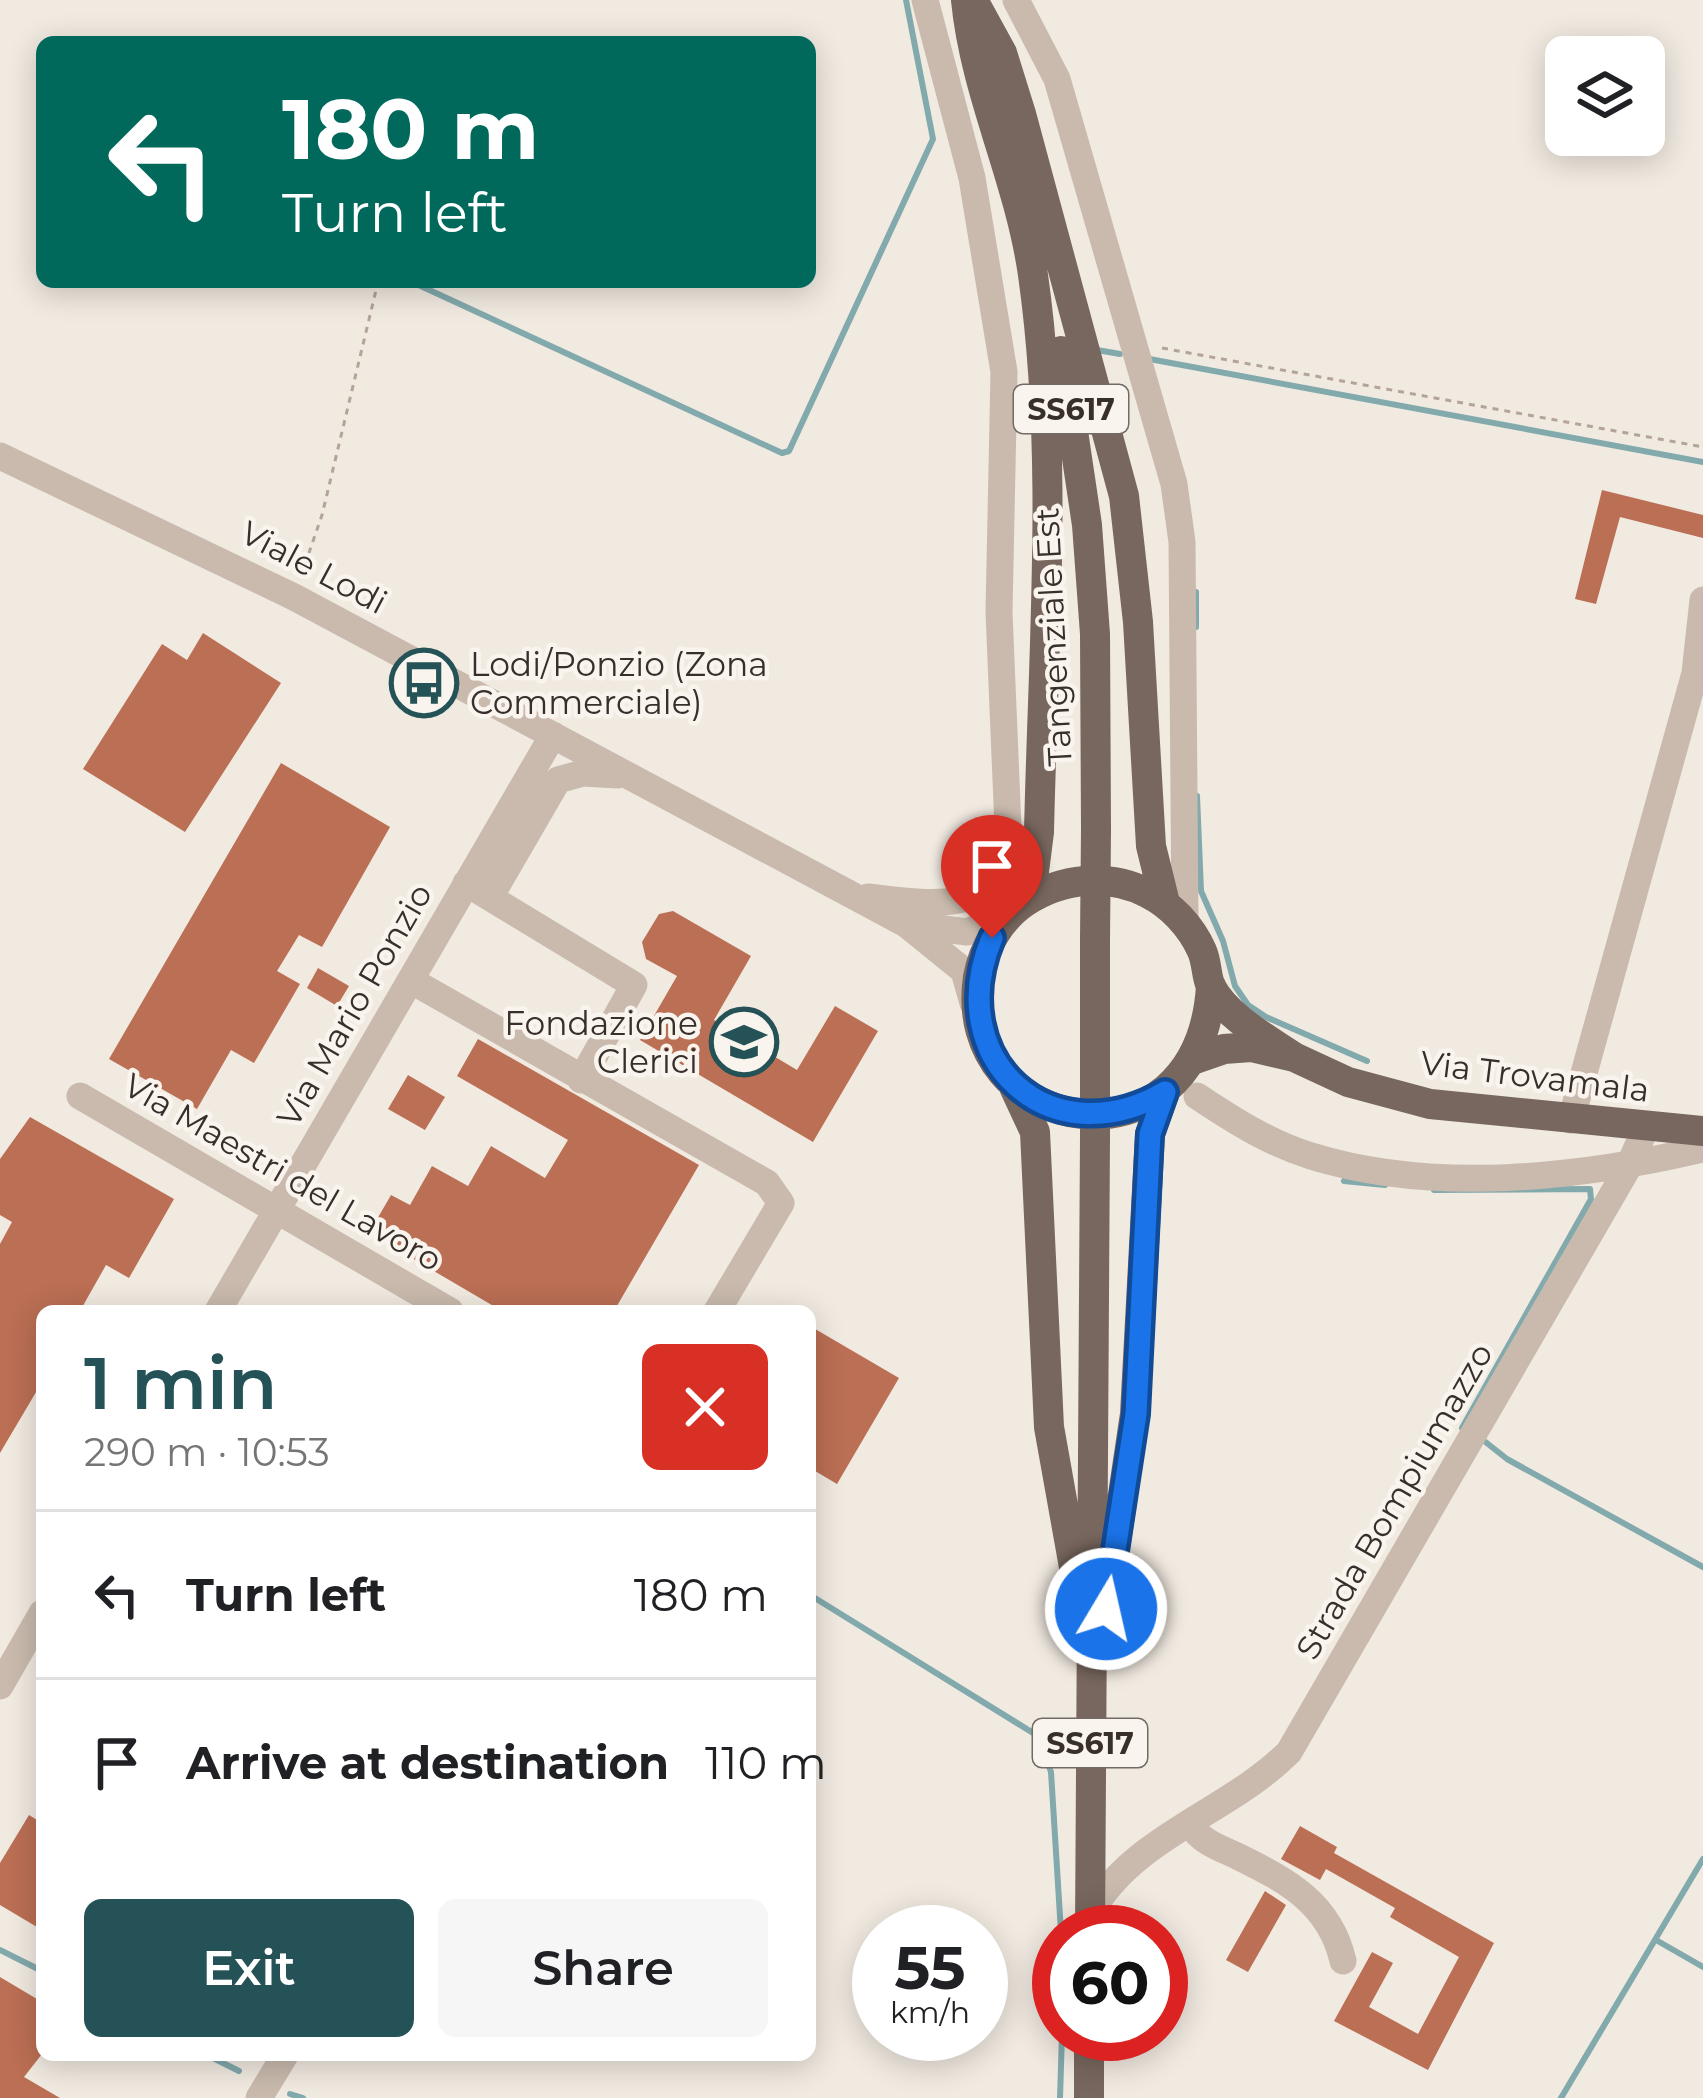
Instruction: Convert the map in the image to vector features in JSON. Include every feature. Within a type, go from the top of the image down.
[{"type":"main road","name":"Tangenziale Est","points":[[970,0],[1032,207],[1072,415],[1095,634],[1090,1905]]},
{"type":"main road","points":[[970,0],[970,46],[1032,268],[1047,389],[1039,832],[1016,909]]},
{"type":"main road","points":[[970,0],[1002,53],[1021,114],[1124,496],[1136,601],[1151,846],[1175,913],[1203,953],[1211,986],[1209,1024],[1195,1059],[1165,1092],[1141,1106],[1086,1115],[1059,1110],[1011,1082]]},
{"type":"main road","points":[[1091,1647],[1049,1427],[1035,1132],[1026,1104],[991,1055],[979,1024],[976,995],[980,965],[992,938],[1016,909],[1045,890],[1094,880],[1143,890],[1175,913]]},
{"type":"main road","name":"Via Trovamala","points":[[1211,986],[1245,1024],[1294,1058]]},
{"type":"main road","name":"Via Trovamala","points":[[1195,1059],[1224,1049],[1251,1047],[1294,1058],[1348,1082],[1430,1104],[1703,1131]]},
{"type":"main road","points":[[1091,1647],[1106,1609],[1136,1414],[1150,1134],[1165,1092]]},
{"type":"main road","points":[[1089,2061],[1089,2098]]},
{"type":"street","points":[[852,895],[963,900],[987,891],[1003,876],[1009,852],[998,611],[1004,372],[972,178],[925,0]]},
{"type":"street","points":[[1016,0],[1057,79],[1174,484],[1182,542],[1175,913]]},
{"type":"street","name":"Viale Lodi","points":[[0,456],[294,597],[906,924],[964,970],[979,1024]]},
{"type":"street","points":[[1571,1120],[1694,673],[1703,600]]},
{"type":"street","name":"Via Mario Ponzio","points":[[221,1305],[412,981],[478,890],[553,735]]},
{"type":"street","points":[[581,1080],[634,985],[478,890],[558,780],[583,772],[628,776]]},
{"type":"street","points":[[1003,876],[1016,909]]},
{"type":"street","name":"Viale Lodi","points":[[906,924],[967,932],[1016,909]]},
{"type":"street","points":[[412,981],[767,1183],[781,1203],[721,1305]]},
{"type":"street","name":"Via Maestri del Lavoro","points":[[80,1096],[440,1305]]},
{"type":"street","points":[[1197,1096],[1252,1132],[1311,1156],[1396,1174],[1492,1176],[1630,1166],[1703,1149]]},
{"type":"street","name":"Strada Bompiumazzo","points":[[1096,1905],[1140,1854],[1258,1779],[1298,1739],[1630,1166],[1646,1126]]},
{"type":"street","points":[[0,1686],[36,1623]]},
{"type":"street","points":[[1190,1824],[1202,1840],[1302,1892],[1329,1922],[1343,1960]]},
{"type":"street","points":[[1090,1838],[1106,1854],[1140,1854]]},
{"type":"street","points":[[260,2098],[281,2061]]},
{"type":"path","points":[[294,597],[322,515],[377,288]]},
{"type":"path","points":[[1132,347],[1159,348],[1703,447]]},
{"type":"building","points":[[1602,490],[1703,515],[1703,538],[1620,517],[1596,604],[1575,599]]},
{"type":"building","points":[[203,633],[281,683],[185,832],[83,769],[162,644],[187,660]]},
{"type":"building","points":[[281,763],[390,827],[322,947],[299,935],[277,971],[300,984],[254,1063],[231,1050],[197,1109],[109,1059]]},
{"type":"building","points":[[673,911],[751,956],[714,1020],[797,1070],[835,1006],[878,1031],[813,1142],[640,1040],[677,976],[646,959],[642,942],[659,914]]},
{"type":"building","points":[[318,968],[349,986],[337,1006],[307,988]]},
{"type":"building","points":[[478,1039],[699,1165],[617,1305],[492,1305],[369,1233],[391,1195],[410,1205],[432,1166],[468,1186],[491,1146],[545,1178],[568,1140],[457,1076]]},
{"type":"building","points":[[408,1075],[445,1097],[425,1130],[388,1109]]},
{"type":"building","points":[[30,1117],[174,1199],[129,1278],[106,1265],[83,1305],[36,1305],[36,1392],[0,1453],[0,1244],[12,1222],[0,1215],[0,1159]]},
{"type":"building","points":[[816,1330],[899,1378],[837,1484],[816,1472]]},
{"type":"building","points":[[29,1815],[36,1819],[36,1926],[0,1905],[0,1863]]},
{"type":"building","points":[[1300,1826],[1337,1847],[1334,1853],[1494,1943],[1428,2070],[1334,2021],[1372,1952],[1393,1963],[1369,2007],[1418,2034],[1459,1957],[1390,1917],[1395,1908],[1326,1869],[1320,1880],[1281,1859]]},
{"type":"building","points":[[1265,1891],[1286,1905],[1248,1972],[1226,1960]]},
{"type":"building","points":[[0,1977],[36,1998],[37,2061],[24,2077],[60,2098],[0,2098]]},
{"type":"waterway","points":[[425,288],[782,453],[789,451],[933,139],[906,0]]},
{"type":"waterway","points":[[1097,350],[1120,354]]},
{"type":"waterway","points":[[1144,358],[1703,462]]},
{"type":"waterway","points":[[1196,592],[1196,627]]},
{"type":"waterway","points":[[1197,796],[1201,891],[1223,941],[1235,986],[1248,1005],[1266,1017],[1367,1061]]},
{"type":"waterway","points":[[1346,1178],[1344,1181],[1385,1185]]},
{"type":"waterway","points":[[1434,1190],[1590,1189],[1591,1199],[1462,1428]]},
{"type":"waterway","points":[[1483,1440],[1507,1459],[1703,1567]]},
{"type":"waterway","points":[[816,1599],[1038,1736],[1051,1772],[1059,1905]]},
{"type":"waterway","points":[[1561,2098],[1703,1859]]},
{"type":"waterway","points":[[1656,1940],[1703,1967]]},
{"type":"waterway","points":[[0,1950],[36,1968]]},
{"type":"waterway","points":[[219,2061],[239,2071]]},
{"type":"waterway","points":[[1060,2098],[1061,2061]]},
{"type":"waterway","points":[[290,2094],[303,2098]]},
{"type":"place","name":"Lodi/Ponzio (Zona Commerciale)","points":[[424,683]]},
{"type":"place","name":"Fondazione Clerici","points":[[744,1042]]},
{"type":"route","points":[[992,938],[980,965],[979,1024],[991,1055],[1011,1082],[1059,1110],[1086,1115],[1114,1114],[1165,1092],[1150,1134],[1136,1414],[1106,1609]]}]
